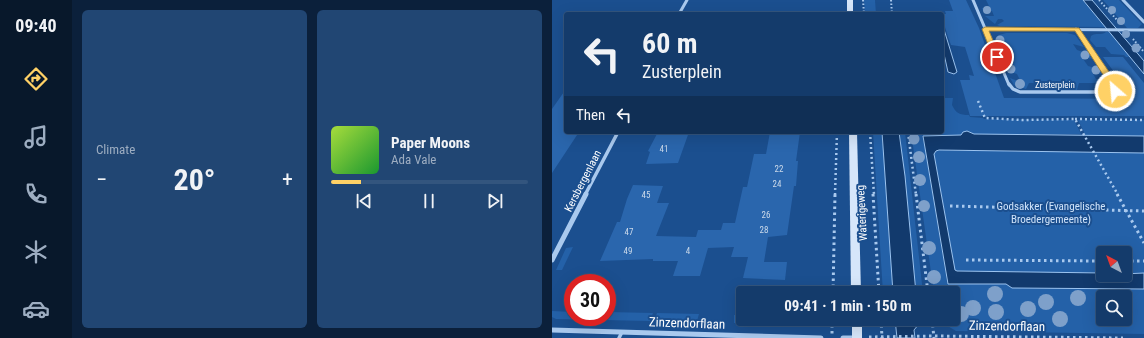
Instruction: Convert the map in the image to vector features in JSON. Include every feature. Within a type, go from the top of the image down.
[{"type":"street","points":[[680,12],[687,0]]},
{"type":"street","points":[[850,0],[850,12]]},
{"type":"street","name":"Zusterplein","points":[[973,0],[1008,85],[1020,92],[1115,91],[1115,87],[1076,29]]},
{"type":"street","points":[[1123,0],[1144,22]]},
{"type":"street","points":[[985,29],[1144,30]]},
{"type":"street","name":"Kersbergenlaan","points":[[552,260],[617,134]]},
{"type":"street","name":"Waterigeweg","points":[[853,134],[856,286]]},
{"type":"street","points":[[843,338],[857,338],[857,326]]},
{"type":"street","name":"Zinzendorflaan","points":[[552,330],[621,335],[821,338]]},
{"type":"path","points":[[863,0],[864,12]]},
{"type":"path","points":[[890,0],[892,12]]},
{"type":"path","points":[[978,101],[985,118],[1023,120],[1144,120]]},
{"type":"path","points":[[1075,119],[1144,243]]},
{"type":"path","points":[[833,286],[838,134]]},
{"type":"path","name":"Waterigeweg","points":[[870,134],[879,286]]},
{"type":"path","points":[[908,134],[927,286]]},
{"type":"path","points":[[950,206],[1144,211]]},
{"type":"path","points":[[966,260],[1096,261]]},
{"type":"path","points":[[1132,261],[1144,261]]},
{"type":"path","points":[[832,326],[832,338]]},
{"type":"path","points":[[881,326],[882,337]]},
{"type":"path","points":[[933,326],[934,337]]},
{"type":"path","name":"Zinzendorflaan","points":[[857,338],[889,336],[1123,338]]},
{"type":"green space","points":[[864,0],[875,0],[876,12],[865,12]]},
{"type":"green space","points":[[986,0],[1083,0],[1106,27],[1000,26],[997,25],[1004,21],[1002,19],[998,19],[995,24],[985,16],[994,16],[992,11],[983,11],[982,8],[990,8]]},
{"type":"green space","points":[[1103,0],[1119,0],[1142,24],[1138,28],[1127,28]]},
{"type":"green space","points":[[1110,32],[1131,57],[1111,54],[1105,47],[1096,47],[1090,40],[1091,36],[1093,35]]},
{"type":"green space","points":[[1006,33],[1067,33],[1075,35],[1084,47],[1073,44],[1077,50],[1089,54],[1092,59],[1081,56],[1088,66],[1099,69],[1104,75],[1092,72],[1096,79],[1109,83],[1110,87],[1104,90],[1095,90],[1096,83],[1079,83],[1077,90],[1044,90],[1046,83],[1029,83],[1026,89],[1014,85],[1010,78],[1021,82],[1017,74],[1006,70],[1004,65],[1015,68],[1010,58],[999,55],[997,50],[1007,53],[1005,47],[995,43],[994,41],[999,35]]},
{"type":"green space","points":[[944,98],[953,98],[952,105],[955,110],[960,114],[969,115],[970,117],[984,119],[1074,120],[1081,134],[974,134],[971,132],[963,132],[961,135],[923,136],[947,283],[1006,284],[1012,288],[1144,289],[1144,334],[956,331],[948,326],[960,326],[960,286],[933,286],[911,134],[944,134]]},
{"type":"green space","points":[[1078,120],[1144,120],[1144,136],[1086,136]]},
{"type":"green space","points":[[873,134],[882,134],[893,286],[883,286]]},
{"type":"green space","points":[[899,134],[905,134],[922,286],[915,286],[905,176]]},
{"type":"green space","name":"Godsakker (Evangelische Broedergemeente)","points":[[936,151],[1144,153],[1144,273],[1132,273],[1132,246],[1096,246],[1096,273],[957,272],[955,270],[934,154]]},
{"type":"green space","points":[[573,247],[562,270],[556,270],[566,248]]},
{"type":"green space","points":[[552,311],[564,312],[564,319],[556,319],[552,317]]},
{"type":"green space","points":[[616,312],[653,313],[650,321],[616,320]]},
{"type":"green space","points":[[657,313],[699,314],[697,321],[695,322],[654,321]]},
{"type":"green space","points":[[734,315],[736,315],[736,323],[734,323]]},
{"type":"shaded area","points":[[1083,0],[1092,0],[1144,61],[1144,74]]},
{"type":"shaded area","points":[[944,30],[957,72],[954,74],[948,72],[944,54]]},
{"type":"shaded area","points":[[967,131],[974,134],[1144,136],[1144,153],[939,150],[934,154],[955,270],[1096,273],[1096,282],[1132,282],[1132,274],[1144,273],[1144,289],[1012,288],[1006,284],[948,284],[923,136],[961,135],[963,132]]},
{"type":"shaded area","points":[[882,134],[899,134],[905,176],[915,286],[893,286]]},
{"type":"shaded area","points":[[896,326],[917,326],[914,330],[915,338],[897,338]]},
{"type":"building","points":[[949,0],[966,0],[979,28],[1004,98],[1134,99],[1103,57],[1123,57],[1144,83],[1144,116],[970,116],[960,80],[970,80],[969,75],[974,76],[965,47],[951,45],[944,24],[944,14],[946,14],[945,11],[953,11]]},
{"type":"building","points":[[564,92],[564,134],[578,134],[552,173],[552,109]]},
{"type":"building","points":[[657,134],[688,134],[678,163],[646,164],[650,152],[648,151]]},
{"type":"building","points":[[770,134],[800,134],[796,161],[798,161],[796,186],[794,186],[787,235],[768,237],[764,262],[787,262],[785,280],[743,278],[748,257],[731,257],[734,247],[708,248],[700,276],[673,276],[678,261],[653,261],[653,259],[600,261],[617,222],[620,222],[633,185],[663,186],[657,203],[669,203],[656,236],[696,237],[698,230],[721,230],[723,223],[735,223],[743,187],[747,187],[754,154],[766,154]]},
{"type":"route","points":[[997,57],[985,29],[1076,29],[1115,87],[1115,91]]}]
